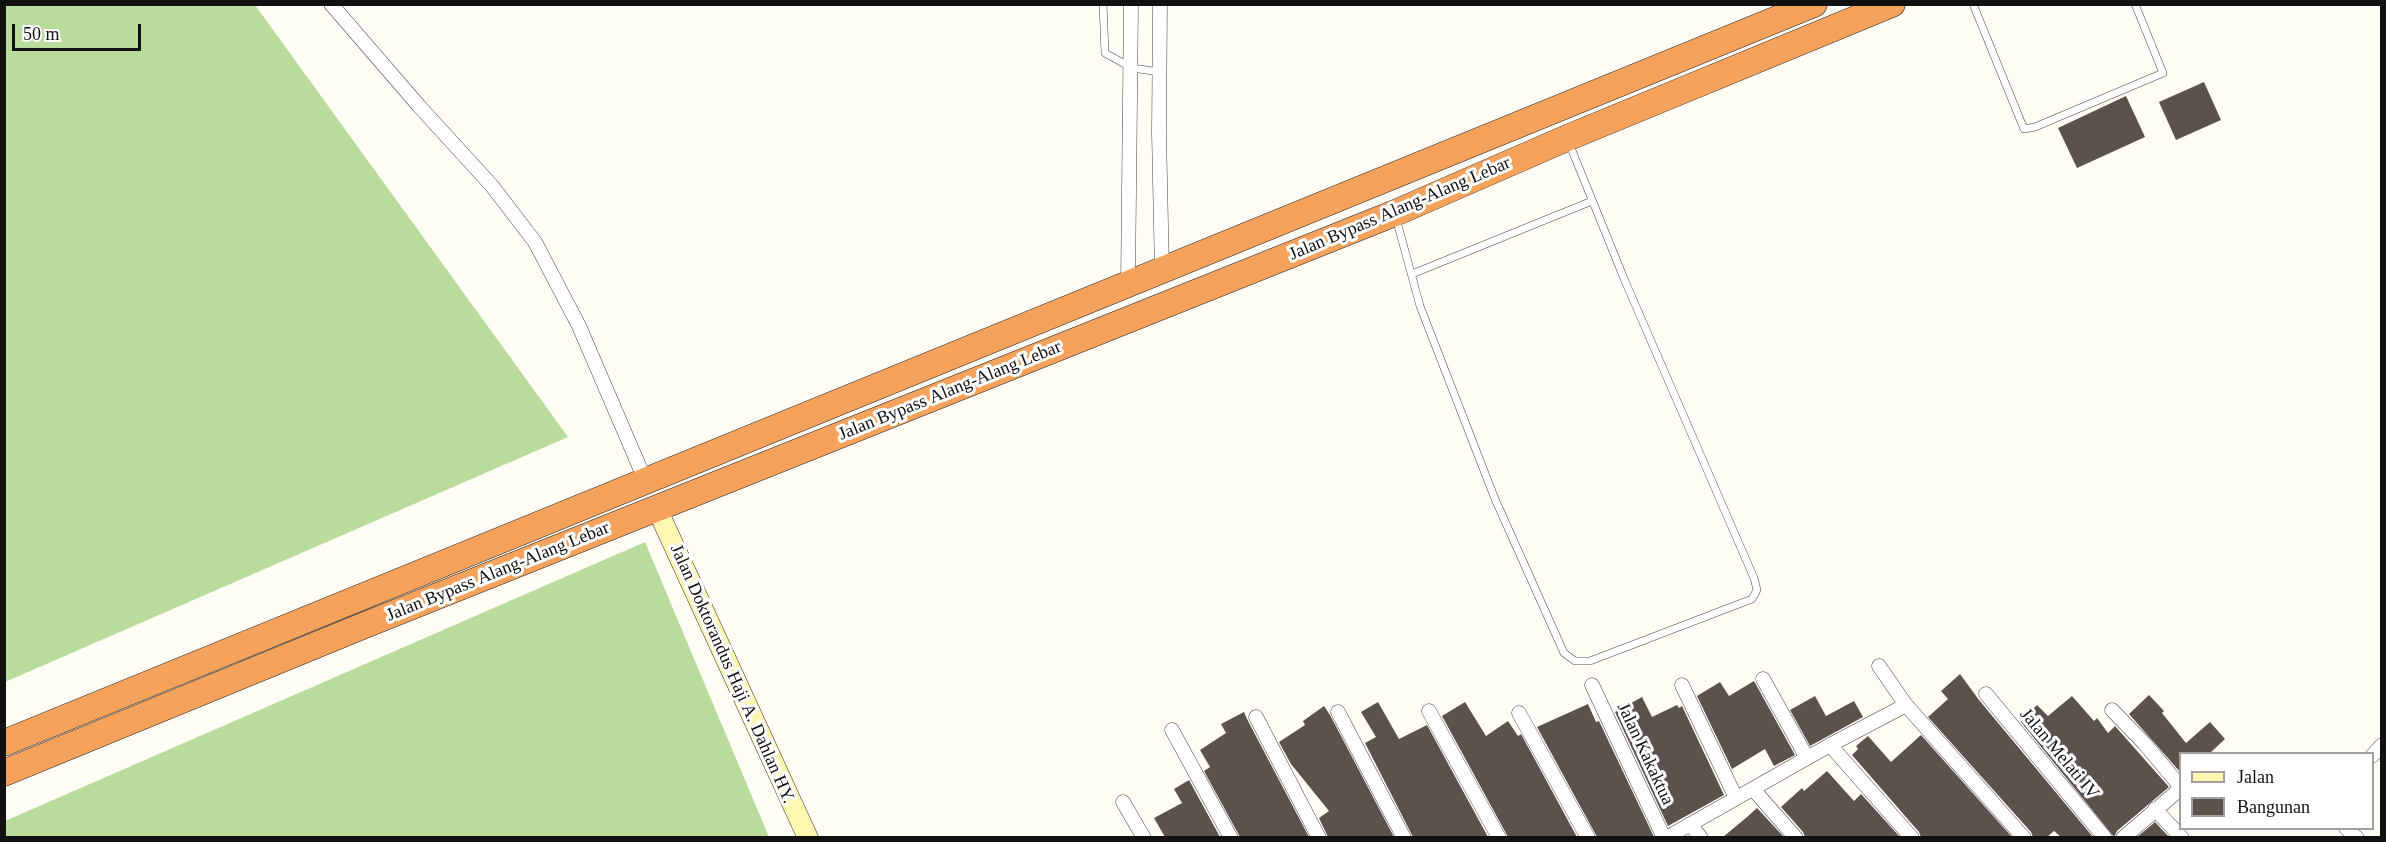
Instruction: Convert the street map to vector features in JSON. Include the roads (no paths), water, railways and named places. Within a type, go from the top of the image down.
[{"type":"highway","name":"Jalan Bypass Alang-Alang Lebar","points":[[4,773],[392,615],[660,516],[1395,213],[1567,138],[1892,4]]},
{"type":"highway","name":"Jalan Bypass Alang-Alang Lebar","points":[[4,743],[1162,272],[1797,8]]},
{"type":"highway","points":[[381,590],[392,615]]},
{"type":"street","points":[[331,4],[492,186],[535,242],[579,326],[645,482]]},
{"type":"street","points":[[1128,285],[1131,4]]},
{"type":"street","points":[[1160,4],[1159,133],[1162,272]]},
{"type":"street","name":"Jalan Doktorandus Haji A. Dahlan HY.","points":[[660,516],[808,837]]},
{"type":"street","points":[[1879,666],[1906,705],[2024,837]]},
{"type":"street","points":[[1763,679],[1807,758]]},
{"type":"street","name":"Jalan Kakaktua","points":[[1592,685],[1665,837]]},
{"type":"street","points":[[1682,685],[1736,798]]},
{"type":"street","name":"Jalan Melati IV","points":[[1986,694],[2105,837]]},
{"type":"street","points":[[1665,837],[1906,705]]},
{"type":"street","points":[[2112,710],[2179,785]]},
{"type":"street","points":[[1429,711],[1500,837]]},
{"type":"street","points":[[1338,712],[1404,837]]},
{"type":"street","points":[[1519,713],[1588,837]]},
{"type":"street","points":[[1256,717],[1319,837]]},
{"type":"street","points":[[1172,730],[1231,837]]},
{"type":"street","points":[[1830,745],[1912,837]]},
{"type":"street","points":[[1753,789],[1796,837]]},
{"type":"street","points":[[2123,837],[2179,789]]},
{"type":"street","points":[[1123,802],[1144,837]]},
{"type":"street","points":[[2155,808],[2181,837]]},
{"type":"street","points":[[1690,824],[1701,837]]},
{"type":"lane","points":[[1103,4],[1105,53],[1132,68],[1161,72]]},
{"type":"lane","points":[[1973,4],[2024,129],[2035,127],[2163,73],[2135,4]]},
{"type":"lane","points":[[1395,213],[1420,306],[1495,499],[1563,653],[1575,661],[1590,661],[1752,599],[1756,591],[1754,578],[1625,280],[1567,138]]},
{"type":"lane","points":[[1412,274],[1593,201]]}]
